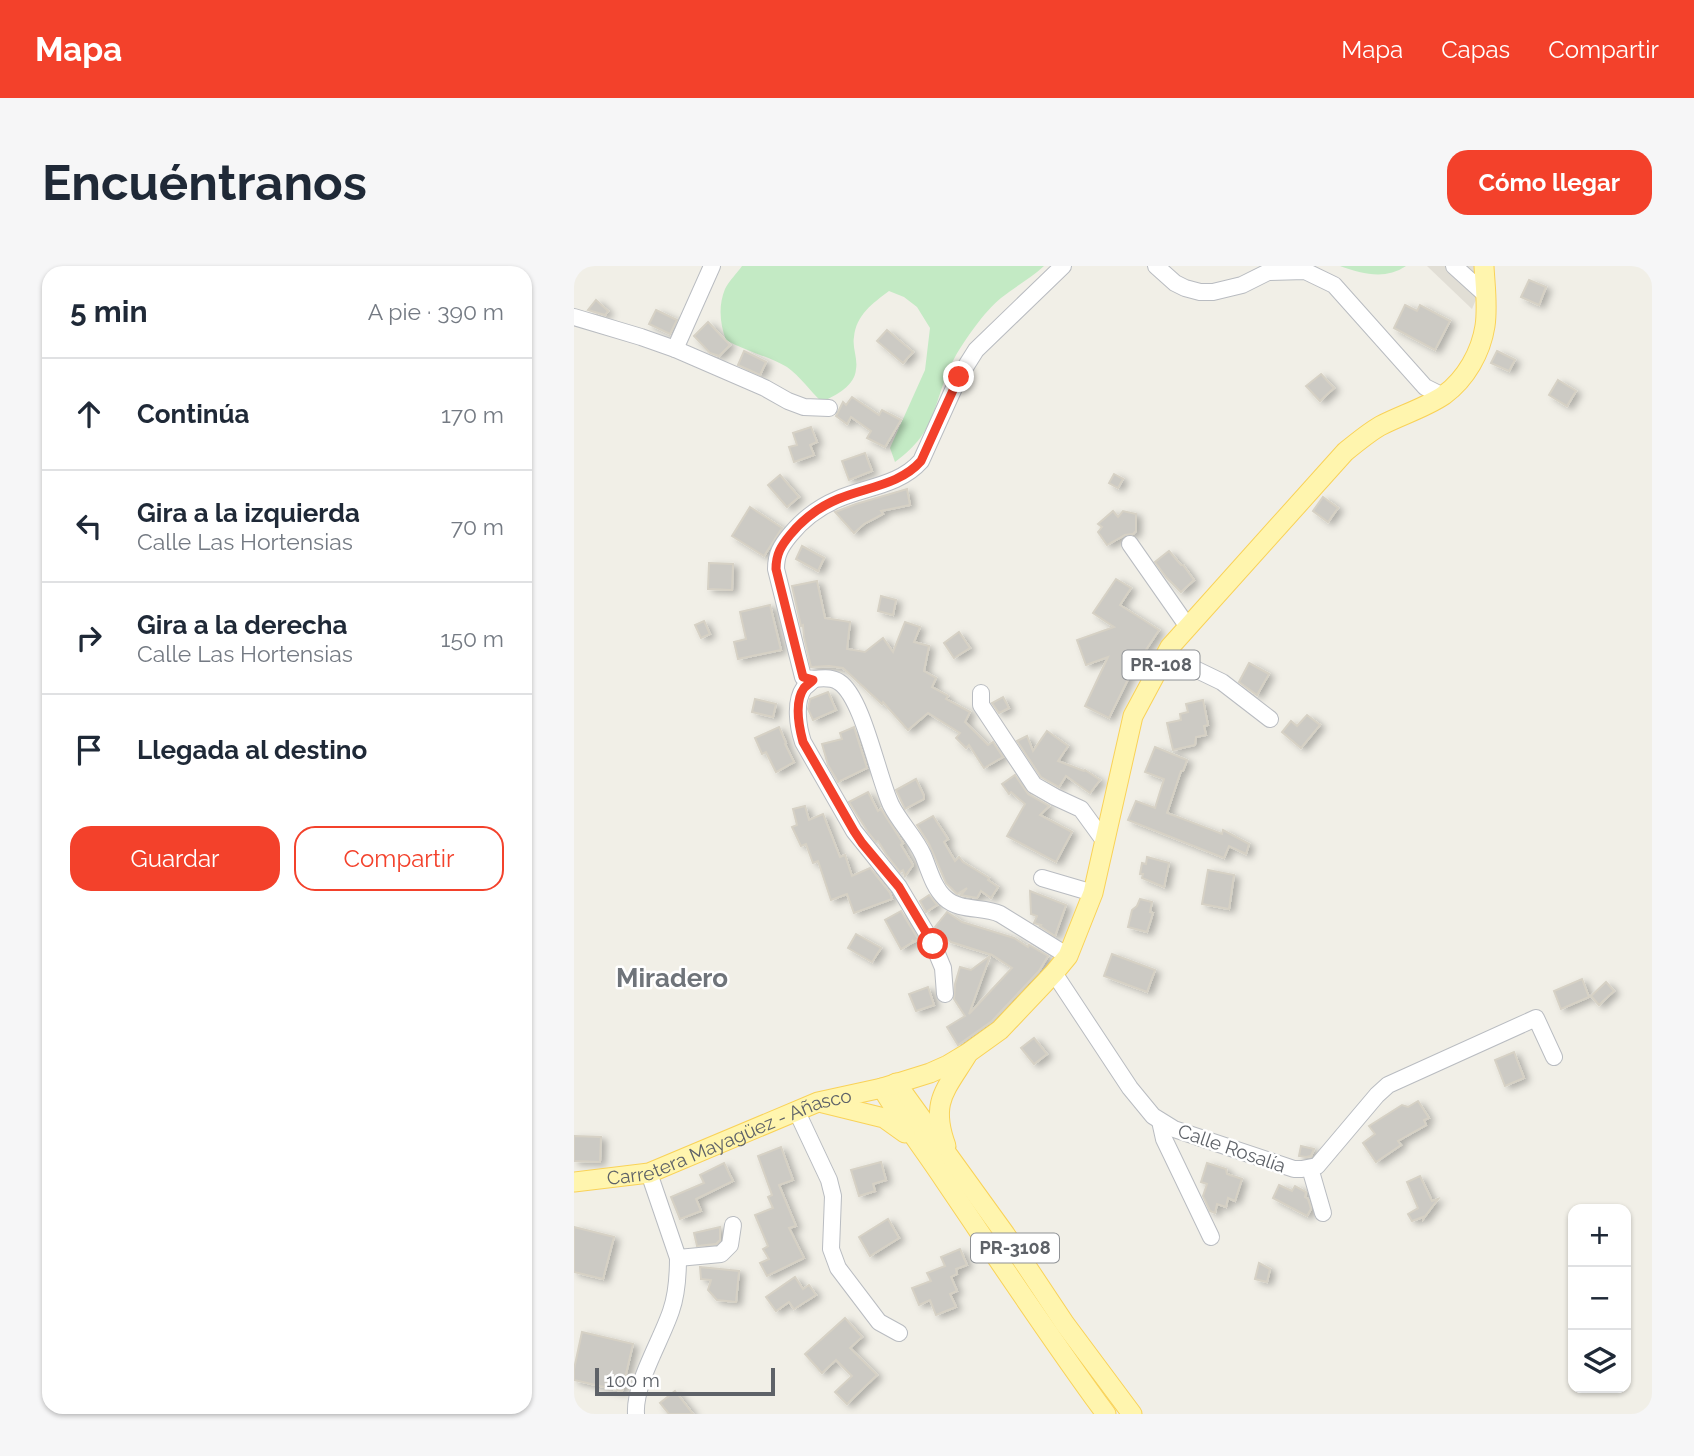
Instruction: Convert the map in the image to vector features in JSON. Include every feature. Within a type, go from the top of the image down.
[{"type":"main road","name":"PR-108","points":[[889,1085],[948,1065],[1000,1030],[1068,956],[1093,893],[1133,716],[1170,647],[1345,452],[1378,427],[1443,396],[1465,374],[1476,354],[1485,328],[1484,266]]},
{"type":"main road","points":[[950,1157],[939,1127],[938,1113],[942,1096],[968,1053]]},
{"type":"main road","name":"Carretera Mayagüez - Añasco","points":[[574,1182],[649,1173],[818,1102],[889,1085]]},
{"type":"main road","name":"PR-3108","points":[[889,1085],[895,1109],[1107,1414]]},
{"type":"main road","name":"PR-3108","points":[[889,1085],[908,1102],[950,1157],[1065,1324],[1132,1414]]},
{"type":"main road","points":[[818,1102],[884,1118],[922,1148]]},
{"type":"street","points":[[675,349],[712,266]]},
{"type":"street","points":[[1063,266],[976,350],[959,377],[921,461],[902,477],[839,498],[799,524],[779,549],[776,569],[803,677],[813,680],[832,679],[846,689],[861,719],[891,804],[915,839],[940,893],[953,904],[992,910],[1068,956]]},
{"type":"street","points":[[1156,266],[1175,283],[1200,292],[1213,292],[1242,285],[1268,272],[1304,271],[1334,285],[1425,387],[1443,396]]},
{"type":"street","points":[[1454,266],[1486,295]]},
{"type":"street","points":[[574,317],[675,349],[804,407],[829,408]]},
{"type":"street","points":[[1130,544],[1188,627]]},
{"type":"street","points":[[1166,654],[1222,682],[1270,719]]},
{"type":"street","points":[[813,680],[804,688],[798,710],[803,742],[854,831],[899,887],[933,944],[943,968],[946,994]]},
{"type":"street","points":[[981,693],[981,705],[1034,785],[1081,809],[1105,842]]},
{"type":"street","points":[[1042,878],[1093,893]]},
{"type":"street","name":"Calle Rosalía","points":[[1054,973],[1130,1088],[1145,1108],[1160,1121],[1174,1129],[1294,1169],[1317,1166],[1388,1085],[1536,1018],[1551,1050]]},
{"type":"street","points":[[797,1112],[829,1180],[833,1196],[831,1250],[838,1268],[879,1322],[899,1334]]},
{"type":"street","points":[[1160,1121],[1164,1139],[1210,1237]]},
{"type":"street","points":[[1310,1168],[1323,1213]]},
{"type":"street","points":[[636,1414],[642,1383],[672,1310],[677,1289],[678,1258],[649,1173]]},
{"type":"street","points":[[678,1258],[721,1254],[730,1245],[733,1225]]},
{"type":"shaded area","points":[[1427,266],[1484,266],[1485,278],[1472,309]]},
{"type":"green space","points":[[742,266],[1044,266],[988,310],[955,357],[928,426],[910,450],[895,462],[890,448],[925,370],[930,328],[917,307],[904,297],[889,291],[871,305],[855,329],[855,375],[844,389],[822,402],[787,367],[726,340],[721,321],[721,302],[727,286]]},
{"type":"green space","points":[[1340,266],[1406,266],[1382,274],[1365,273]]},
{"type":"building","points":[[1529,280],[1546,287],[1539,305],[1521,297]]},
{"type":"building","points":[[596,300],[608,311],[605,315],[588,310]]},
{"type":"building","points":[[1405,305],[1417,311],[1420,305],[1450,321],[1435,350],[1394,328]]},
{"type":"building","points":[[656,310],[677,320],[670,334],[649,324]]},
{"type":"building","points":[[708,322],[730,345],[719,356],[710,353],[694,336]]},
{"type":"building","points":[[887,330],[913,352],[903,363],[877,341]]},
{"type":"building","points":[[744,351],[766,362],[760,375],[738,365]]},
{"type":"building","points":[[1497,351],[1515,360],[1509,371],[1491,363]]},
{"type":"building","points":[[1321,374],[1334,388],[1320,401],[1306,386]]},
{"type":"building","points":[[1558,380],[1576,391],[1567,406],[1549,395]]},
{"type":"building","points":[[852,397],[879,415],[882,410],[901,420],[885,447],[867,438],[871,431],[851,417],[847,424],[836,416],[843,402],[846,405]]},
{"type":"building","points":[[811,427],[817,442],[810,445],[814,455],[794,462],[789,447],[797,445],[793,433]]},
{"type":"building","points":[[865,453],[872,471],[849,480],[842,461]]},
{"type":"building","points":[[1114,474],[1123,479],[1118,488],[1109,483]]},
{"type":"building","points":[[780,475],[799,497],[787,507],[768,485]]},
{"type":"building","points":[[907,489],[910,505],[881,511],[883,514],[854,533],[835,512],[856,504]]},
{"type":"building","points":[[1323,497],[1338,508],[1328,522],[1313,511]]},
{"type":"building","points":[[750,507],[782,528],[764,556],[732,536]]},
{"type":"building","points":[[1113,511],[1118,517],[1123,511],[1136,514],[1136,531],[1107,545],[1098,532],[1102,527],[1098,524]]},
{"type":"building","points":[[802,546],[824,558],[818,571],[796,559]]},
{"type":"building","points":[[1169,551],[1194,580],[1181,592],[1155,562]]},
{"type":"building","points":[[709,563],[733,564],[732,590],[708,589]]},
{"type":"building","points":[[1116,579],[1131,588],[1120,605],[1159,630],[1132,671],[1109,718],[1085,706],[1108,657],[1086,665],[1077,640],[1114,627],[1093,613]]},
{"type":"building","points":[[817,581],[825,618],[850,622],[847,649],[865,652],[883,638],[893,652],[905,622],[920,627],[914,642],[929,646],[924,671],[936,678],[932,687],[948,696],[946,699],[970,712],[965,722],[988,745],[993,742],[1003,757],[984,768],[969,745],[966,748],[956,738],[960,733],[928,713],[908,730],[883,702],[882,704],[843,668],[811,667],[792,586]]},
{"type":"building","points":[[881,596],[896,600],[893,615],[878,611]]},
{"type":"building","points":[[770,605],[781,650],[738,659],[734,642],[746,639],[740,612]]},
{"type":"building","points":[[704,621],[710,634],[701,638],[695,625]]},
{"type":"building","points":[[959,632],[970,648],[954,658],[944,643]]},
{"type":"building","points":[[1249,663],[1269,674],[1257,695],[1239,682]]},
{"type":"building","points":[[828,692],[836,710],[813,720],[808,709],[810,699]]},
{"type":"building","points":[[1003,697],[1009,708],[999,713],[992,703]]},
{"type":"building","points":[[755,699],[776,704],[773,717],[752,712]]},
{"type":"building","points":[[1203,700],[1208,725],[1204,726],[1206,735],[1196,737],[1195,745],[1173,750],[1167,723],[1181,720],[1180,714],[1188,712],[1186,704]]},
{"type":"building","points":[[1307,715],[1320,725],[1301,748],[1282,732],[1291,721],[1297,726]]},
{"type":"building","points":[[779,727],[794,762],[776,772],[766,752],[762,754],[755,738]]},
{"type":"building","points":[[854,727],[867,768],[838,782],[828,765],[822,744],[842,739],[840,733]]},
{"type":"building","points":[[1047,731],[1068,746],[1058,761],[1085,770],[1100,780],[1090,793],[1066,776],[1059,787],[1041,777],[1017,741],[1027,736],[1033,751]]},
{"type":"building","points":[[1155,747],[1187,760],[1167,813],[1222,834],[1223,830],[1249,844],[1246,854],[1229,846],[1224,858],[1128,820],[1136,801],[1155,808],[1164,779],[1145,772]]},
{"type":"building","points":[[1015,775],[1028,794],[1049,806],[1040,815],[1072,832],[1056,862],[1007,836],[1025,804],[1011,792],[1009,794],[1002,784]]},
{"type":"building","points":[[916,779],[924,799],[905,809],[896,790]]},
{"type":"building","points":[[868,792],[878,811],[881,809],[903,843],[901,845],[913,865],[905,876],[903,870],[900,872],[878,841],[868,832],[849,802]]},
{"type":"building","points":[[805,806],[809,820],[823,814],[840,857],[845,855],[852,876],[870,868],[892,899],[854,913],[847,894],[831,900],[818,861],[813,863],[806,844],[801,846],[792,827],[797,825],[793,809]]},
{"type":"building","points":[[933,816],[948,839],[944,842],[955,861],[959,857],[998,887],[991,898],[981,891],[977,898],[961,895],[967,888],[957,894],[946,883],[929,844],[917,825]]},
{"type":"building","points":[[1147,857],[1169,863],[1164,887],[1142,878],[1142,863],[1146,864]]},
{"type":"building","points":[[1208,870],[1234,875],[1229,909],[1202,904]]},
{"type":"building","points":[[1030,891],[1066,905],[1055,936],[1034,923],[1037,916],[1031,914]]},
{"type":"building","points":[[929,895],[937,905],[926,912],[920,901]]},
{"type":"building","points":[[1140,899],[1152,902],[1150,912],[1153,913],[1147,932],[1128,927],[1132,910]]},
{"type":"building","points":[[901,911],[918,939],[914,942],[912,940],[913,942],[901,949],[885,920]]},
{"type":"building","points":[[947,912],[962,922],[1014,938],[1048,956],[1039,971],[992,1021],[958,1045],[947,1027],[965,1016],[954,999],[960,967],[971,970],[990,956],[969,1014],[1012,968],[992,955],[951,942],[937,930],[935,927]]},
{"type":"building","points":[[856,934],[881,948],[872,962],[848,948]]},
{"type":"building","points":[[1112,954],[1155,970],[1147,992],[1104,976]]},
{"type":"building","points":[[1582,979],[1589,997],[1561,1009],[1554,991]]},
{"type":"building","points":[[1606,982],[1614,991],[1599,1005],[1591,996]]},
{"type":"building","points":[[928,987],[934,1005],[916,1011],[909,994]]},
{"type":"building","points":[[1034,1038],[1047,1054],[1034,1064],[1021,1048]]},
{"type":"building","points":[[1514,1052],[1524,1078],[1505,1086],[1495,1060]]},
{"type":"building","points":[[1418,1101],[1429,1118],[1424,1120],[1426,1125],[1398,1141],[1401,1145],[1376,1162],[1363,1143],[1375,1134],[1369,1126],[1402,1105],[1408,1107]]},
{"type":"building","points":[[574,1136],[601,1137],[600,1162],[574,1161]]},
{"type":"building","points":[[1301,1146],[1314,1149],[1311,1156],[1299,1156]]},
{"type":"building","points":[[781,1147],[793,1180],[779,1185],[796,1226],[789,1228],[804,1258],[767,1276],[760,1263],[769,1259],[763,1249],[768,1246],[755,1215],[773,1208],[768,1197],[772,1195],[758,1156]]},
{"type":"building","points":[[881,1162],[886,1180],[873,1184],[875,1191],[859,1196],[851,1170]]},
{"type":"building","points":[[724,1163],[733,1181],[696,1199],[701,1211],[680,1219],[671,1197],[704,1183],[700,1175]]},
{"type":"building","points":[[1207,1163],[1226,1169],[1227,1174],[1242,1179],[1235,1201],[1228,1198],[1226,1207],[1217,1204],[1215,1213],[1210,1211],[1203,1196],[1207,1184],[1201,1182]]},
{"type":"building","points":[[1420,1176],[1432,1201],[1438,1199],[1423,1219],[1412,1221],[1408,1214],[1418,1208],[1407,1182]]},
{"type":"building","points":[[1279,1185],[1292,1191],[1295,1186],[1306,1192],[1305,1197],[1311,1209],[1307,1216],[1273,1198]]},
{"type":"building","points":[[888,1219],[899,1238],[870,1256],[859,1237]]},
{"type":"building","points":[[574,1227],[614,1237],[603,1279],[574,1272]]},
{"type":"building","points":[[720,1227],[720,1240],[716,1244],[697,1246],[694,1233]]},
{"type":"building","points":[[960,1249],[967,1265],[956,1269],[957,1274],[951,1277],[957,1291],[950,1294],[956,1307],[936,1315],[930,1300],[919,1305],[912,1288],[931,1281],[927,1273],[945,1266],[941,1257]]},
{"type":"building","points":[[1259,1263],[1270,1269],[1267,1282],[1255,1279]]},
{"type":"building","points":[[700,1267],[739,1271],[736,1302],[717,1300],[708,1290],[711,1280],[701,1279]]},
{"type":"building","points":[[795,1277],[803,1289],[809,1285],[816,1295],[794,1309],[789,1302],[776,1311],[766,1297]]},
{"type":"building","points":[[845,1318],[862,1337],[850,1348],[877,1375],[847,1404],[835,1392],[852,1376],[836,1360],[822,1373],[805,1354]]},
{"type":"building","points":[[582,1332],[633,1344],[622,1391],[574,1380]]},
{"type":"building","points":[[675,1391],[693,1414],[669,1414],[660,1403]]},
{"type":"district","name":"Miradero","points":[[672,978]]},
{"type":"route","points":[[933,944],[899,887],[854,831],[803,742],[798,710],[804,688],[813,680],[803,677],[800,668],[776,569],[776,559],[779,549],[799,524],[825,505],[902,477],[914,468],[921,461],[959,377]]}]
